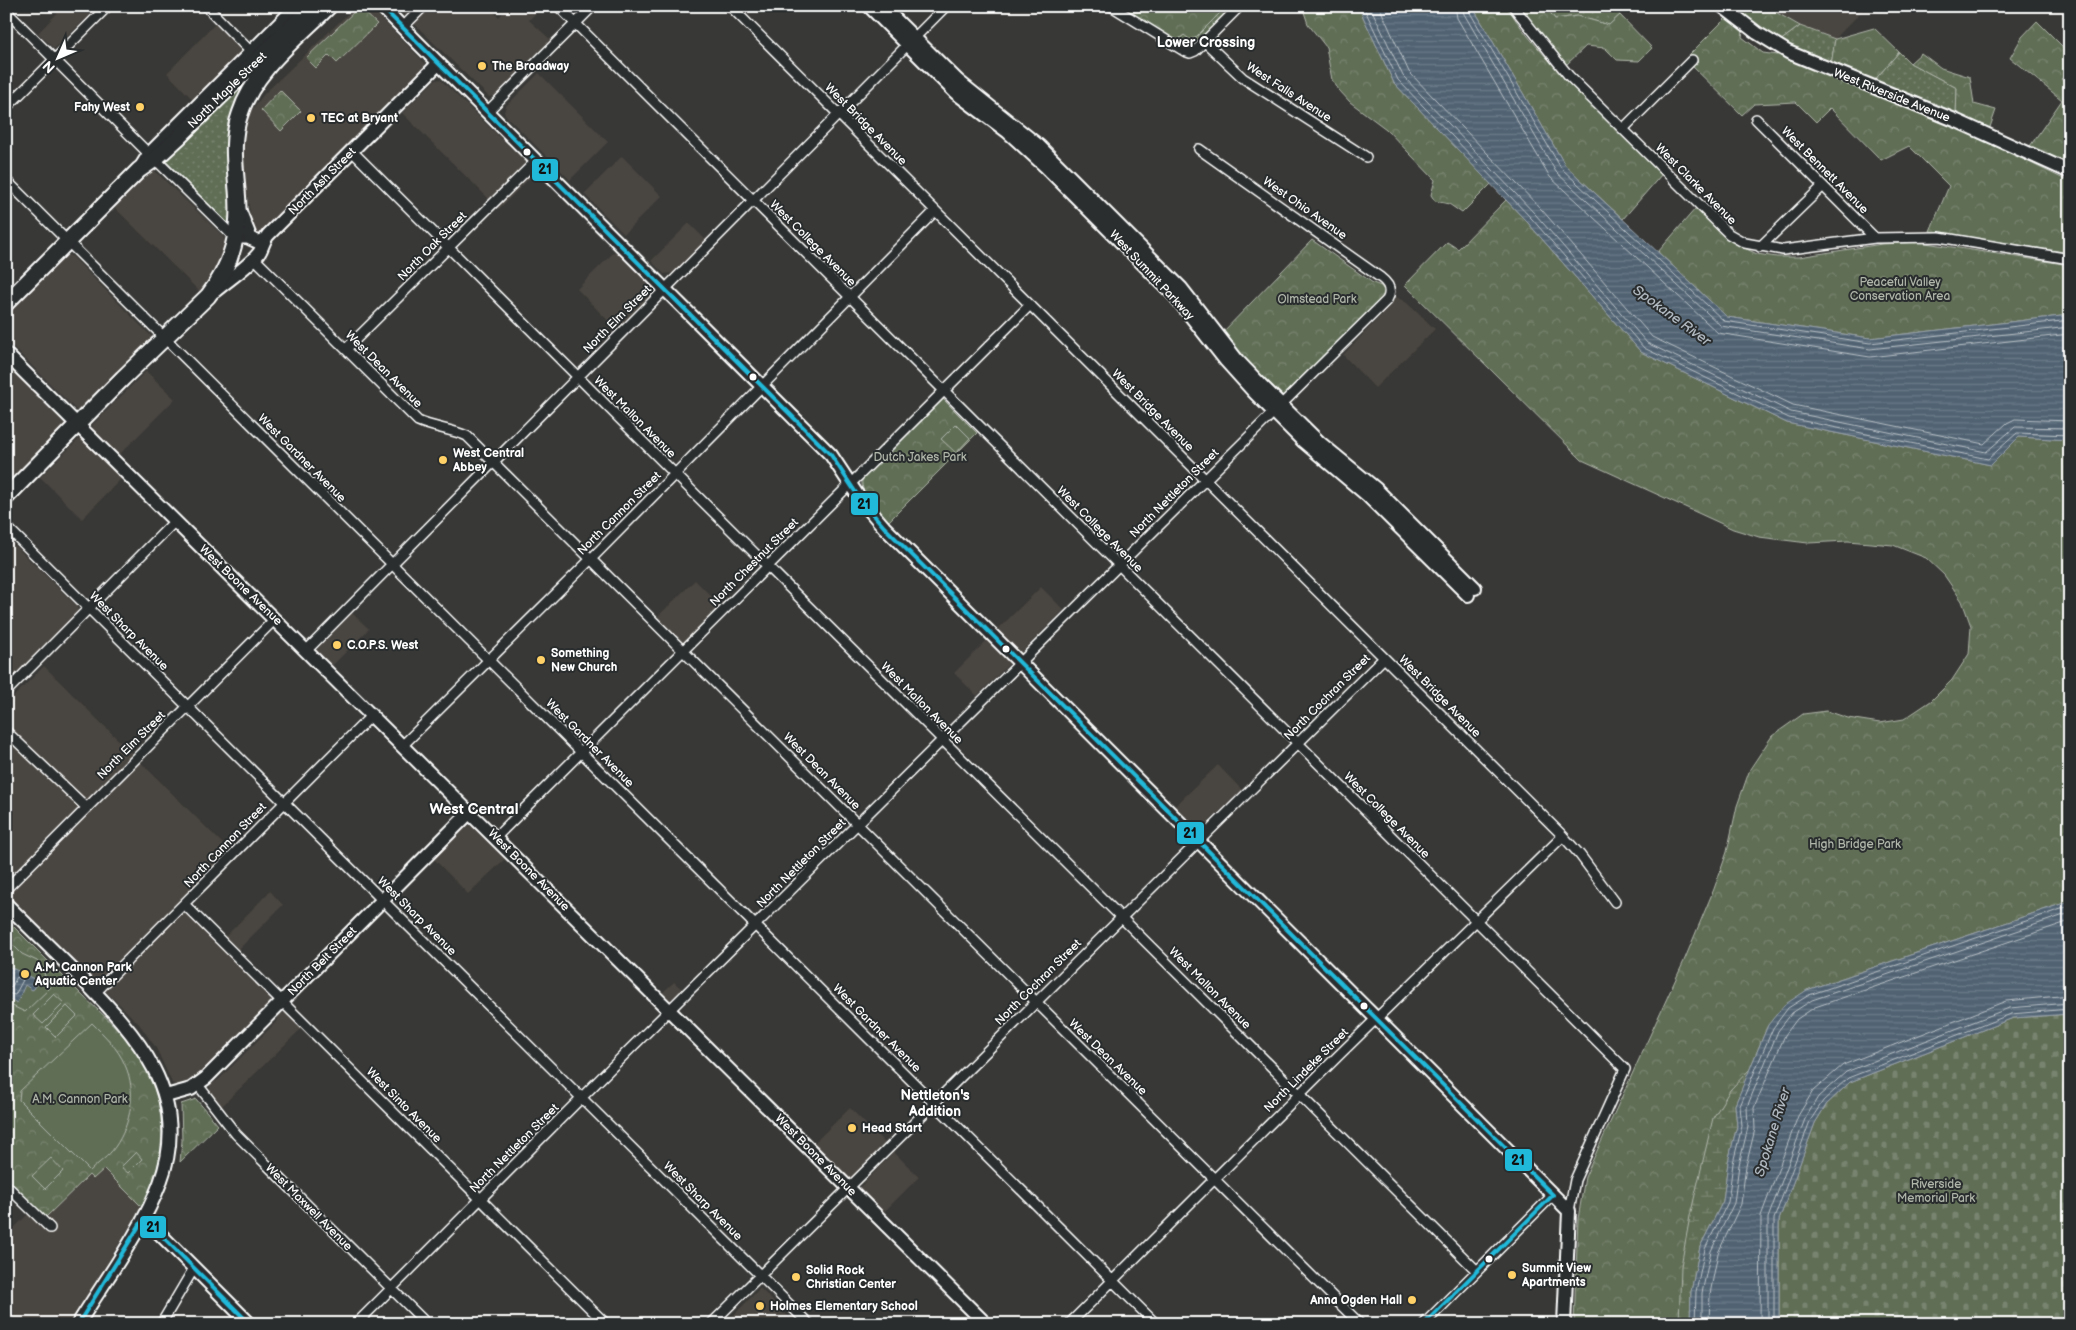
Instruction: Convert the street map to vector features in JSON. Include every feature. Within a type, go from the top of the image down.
[{"type":"main road","name":"North Maple Street","points":[[6,303],[152,157],[312,6]]},
{"type":"main road","name":"North Maple Street","points":[[250,239],[239,209],[234,165],[235,135],[244,103],[264,72],[329,6]]},
{"type":"main road","name":"North Ash Street","points":[[6,497],[208,296],[228,266],[250,239]]},
{"type":"street","points":[[6,108],[108,6]]},
{"type":"street","points":[[206,6],[252,53]]},
{"type":"street","name":"North Maple Street","points":[[152,157],[297,6]]},
{"type":"street","points":[[381,6],[831,455],[872,516],[1569,1211],[1564,1324]]},
{"type":"street","points":[[402,28],[424,6]]},
{"type":"street","name":"West College Avenue","points":[[558,6],[1625,1069],[1575,1180],[1569,1211]]},
{"type":"street","points":[[487,112],[594,6]]},
{"type":"street","name":"West Bridge Avenue","points":[[730,6],[1563,836],[1584,859],[1615,902]]},
{"type":"street","name":"West Summit Parkway","points":[[869,6],[911,41]]},
{"type":"street","name":"West Summit Parkway","points":[[882,6],[956,93],[1069,183],[1150,263],[1233,370],[1277,408],[1314,451],[1431,551],[1471,592]]},
{"type":"street","name":"North Elm Street","points":[[307,650],[946,6]]},
{"type":"street","points":[[1111,6],[1190,53],[1240,6]]},
{"type":"street","name":"West Clarke Avenue","points":[[1513,6],[1569,76],[1729,234],[1745,243],[1783,250],[1875,238],[1939,237],[2070,259]]},
{"type":"street","name":"West Riverside Avenue","points":[[1722,6],[1757,33],[1788,52],[2011,144],[2070,172]]},
{"type":"street","points":[[6,10],[152,157],[250,239]]},
{"type":"street","name":"West Falls Avenue","points":[[1204,41],[1243,78],[1366,157]]},
{"type":"street","points":[[1623,129],[1692,60]]},
{"type":"street","name":"North Ash Street","points":[[208,296],[260,251],[250,239],[352,151],[438,64]]},
{"type":"street","name":"West Bennett Avenue","points":[[1756,119],[1875,238]]},
{"type":"street","name":"West Ohio Avenue","points":[[1199,149],[1382,278],[1387,283],[1390,292]]},
{"type":"street","name":"West Mallon Avenue","points":[[352,151],[674,474],[1122,916],[1477,1271]]},
{"type":"street","name":"North Oak Street","points":[[346,349],[536,161]]},
{"type":"street","name":"West Gardner Avenue","points":[[6,180],[1156,1324]]},
{"type":"street","points":[[1760,247],[1823,186]]},
{"type":"street","name":"North Cannon Street","points":[[403,745],[591,559],[936,211]]},
{"type":"street","name":"West Dean Avenue","points":[[254,258],[418,421],[433,428],[453,430],[467,436],[493,461],[1360,1324]]},
{"type":"street","name":"North Nettleton Street","points":[[356,1324],[581,1098],[1385,302],[1390,292]]},
{"type":"street","name":"North Chestnut Street","points":[[496,837],[1030,305]]},
{"type":"street","name":"West Boone Avenue","points":[[6,354],[986,1324]]},
{"type":"street","points":[[6,692],[175,522]]},
{"type":"street","name":"West Sharp Avenue","points":[[6,526],[808,1324]]},
{"type":"street","name":"North Elm Street","points":[[6,890],[275,619]]},
{"type":"street","name":"North Cochran Street","points":[[711,1324],[1384,658]]},
{"type":"street","name":"North Cannon Street","points":[[95,993],[372,715]]},
{"type":"street","points":[[6,730],[87,808]]},
{"type":"street","name":"North Belt Street","points":[[166,1096],[191,1090],[198,1085],[470,812]]},
{"type":"street","name":"North Lindeke Street","points":[[1069,1324],[1299,1094],[1563,836]]},
{"type":"street","points":[[6,904],[127,1026],[151,1061],[166,1096],[169,1120],[168,1158],[157,1190],[144,1218],[78,1324]]},
{"type":"street","name":"West Sinto Avenue","points":[[185,904],[606,1324]]},
{"type":"street","name":"West Maxwell Avenue","points":[[198,1085],[236,1134],[427,1324]]},
{"type":"street","points":[[6,1185],[50,1228]]},
{"type":"street","points":[[1424,1324],[1553,1195]]},
{"type":"street","points":[[144,1218],[250,1324]]},
{"type":"street","points":[[161,1324],[194,1268]]},
{"type":"shaded area","points":[[64,6],[99,6],[54,49],[38,33]]},
{"type":"shaded area","name":"TEC at Bryant","points":[[356,6],[369,6],[425,63],[425,67],[257,237],[254,236],[240,155],[240,146],[249,113],[264,94]]},
{"type":"shaded area","points":[[396,6],[488,6],[499,17],[509,6],[543,6],[529,20],[551,40],[495,96],[489,97]]},
{"type":"shaded area","points":[[1765,6],[1867,6],[1835,39],[1800,26]]},
{"type":"shaded area","points":[[215,24],[242,54],[196,103],[167,73]]},
{"type":"shaded area","points":[[539,73],[608,142],[570,180],[504,112],[506,106]]},
{"type":"shaded area","points":[[440,79],[536,172],[499,209],[402,113],[435,80]]},
{"type":"shaded area","points":[[622,156],[662,196],[624,234],[584,194]]},
{"type":"shaded area","points":[[153,169],[223,236],[226,242],[226,257],[201,293],[114,207]]},
{"type":"shaded area","points":[[689,223],[706,240],[674,273],[664,274],[651,261]]},
{"type":"shaded area","points":[[615,251],[655,291],[617,330],[577,289]]},
{"type":"shaded area","points":[[69,255],[154,339],[80,414],[6,340],[6,315],[65,256]]},
{"type":"shaded area","points":[[1395,296],[1407,303],[1435,329],[1375,388],[1343,355],[1391,305]]},
{"type":"shaded area","points":[[6,365],[67,426],[6,488]]},
{"type":"shaded area","points":[[146,371],[175,399],[119,455],[93,429],[92,425]]},
{"type":"shaded area","points":[[80,438],[122,478],[82,519],[40,477]]},
{"type":"shaded area","points":[[6,537],[77,606],[78,611],[6,685]]},
{"type":"shaded area","points":[[695,580],[723,608],[684,644],[657,617]]},
{"type":"shaded area","points":[[1041,587],[1064,610],[1021,653],[997,630]]},
{"type":"shaded area","points":[[352,613],[369,629],[332,666],[316,650]]},
{"type":"shaded area","points":[[987,640],[1010,663],[977,696],[954,673]]},
{"type":"shaded area","points":[[44,666],[230,851],[178,906],[270,997],[271,1001],[270,1005],[204,1069],[204,1074],[197,1080],[178,1087],[172,1083],[156,1048],[139,1024],[6,893],[6,704]]},
{"type":"shaded area","points":[[1218,765],[1242,790],[1199,831],[1175,806]]},
{"type":"shaded area","points":[[470,825],[505,859],[468,894],[434,859]]},
{"type":"shaded area","points":[[270,891],[283,905],[238,950],[225,937]]},
{"type":"shaded area","points":[[674,982],[683,990],[670,1000],[662,993]]},
{"type":"shaded area","points":[[287,1013],[302,1028],[221,1107],[210,1093],[210,1085],[218,1080],[277,1021],[279,1014]]},
{"type":"shaded area","points":[[850,1108],[886,1144],[850,1179],[813,1144]]},
{"type":"shaded area","points":[[894,1152],[919,1177],[883,1213],[860,1191],[860,1187]]},
{"type":"shaded area","points":[[104,1169],[142,1207],[70,1324],[6,1324],[6,1236],[28,1214],[38,1225],[89,1175]]},
{"type":"shaded area","name":"Holmes Elementary School","points":[[760,1288],[796,1324],[725,1324]]},
{"type":"green space","points":[[1116,6],[1227,6],[1192,41],[1184,35],[1175,42]]},
{"type":"green space","points":[[1203,6],[1234,6],[1189,50],[1175,42],[1196,26]]},
{"type":"green space","points":[[1302,6],[1358,6],[1394,83],[1491,184],[1462,213],[1449,204],[1435,201],[1431,195],[1435,180],[1386,129],[1350,102],[1339,90],[1332,80],[1326,47],[1308,24]]},
{"type":"green space","points":[[1472,6],[1507,6],[1523,30],[1555,67],[1662,174],[1623,219],[1565,165]]},
{"type":"green space","points":[[1520,6],[1545,6],[1555,19],[1577,16],[1609,25],[1620,15],[1652,48],[1639,61],[1617,60],[1605,48],[1586,46],[1566,65],[1536,29]]},
{"type":"green space","points":[[1545,6],[1614,6],[1620,15],[1609,25],[1577,16],[1555,19]]},
{"type":"green space","points":[[1731,6],[1765,6],[1800,26],[1780,41]]},
{"type":"green space","points":[[359,7],[377,24],[337,63],[329,55],[316,68],[306,58]]},
{"type":"green space","points":[[1726,18],[1743,31],[1742,37],[1763,53],[1778,55],[1952,125],[2070,182],[2070,253],[1930,231],[1949,186],[1909,146],[1881,160],[1830,108],[1816,122],[1796,102],[1754,104],[1742,115],[1685,59]]},
{"type":"green space","points":[[2037,21],[2070,54],[2070,71],[2061,79],[2070,88],[2070,168],[2028,149],[2062,100],[2010,58],[2022,37]]},
{"type":"green space","points":[[1800,26],[1835,39],[1831,65],[1780,41]]},
{"type":"green space","points":[[1874,28],[1899,52],[1872,83],[1831,65],[1835,39]]},
{"type":"green space","points":[[1899,52],[1910,63],[1957,88],[1956,117],[1872,83]]},
{"type":"green space","points":[[1921,53],[1941,68],[1970,77],[1974,104],[1996,110],[1989,130],[1956,117],[1957,88],[1910,63]]},
{"type":"green space","points":[[240,87],[244,89],[234,207],[230,225],[165,160]]},
{"type":"green space","points":[[280,90],[301,111],[281,131],[261,110]]},
{"type":"green space","name":"High Bridge Park","points":[[1506,200],[1641,352],[1787,423],[1991,465],[2019,437],[2070,440],[2070,901],[1807,990],[1768,1025],[1735,1105],[1691,1292],[1690,1324],[1574,1324],[1578,1219],[1585,1177],[1684,961],[1714,889],[1727,852],[1737,806],[1750,769],[1772,736],[1803,714],[1827,711],[1848,718],[1880,723],[1904,719],[1931,701],[1952,680],[1969,654],[1971,626],[1962,601],[1944,575],[1926,558],[1893,545],[1848,541],[1808,543],[1759,537],[1733,529],[1582,460],[1405,285],[1447,242],[1458,249]]},
{"type":"green space","name":"Peaceful Valley Conservation Area","points":[[1696,208],[1734,243],[1757,254],[1777,257],[1799,257],[1882,244],[1919,242],[2070,265],[2070,315],[1870,338],[1727,317],[1658,252]]},
{"type":"green space","name":"Olmstead Park","points":[[1312,240],[1373,283],[1381,286],[1385,292],[1383,299],[1293,385],[1284,396],[1279,397],[1221,334]]},
{"type":"green space","name":"Dutch Jakes Park","points":[[943,399],[977,433],[889,521],[867,497],[862,486],[862,480]]},
{"type":"green space","points":[[956,424],[970,438],[956,453],[941,439]]},
{"type":"green space","name":"A.M. Cannon Park","points":[[6,919],[122,1034],[141,1059],[151,1079],[158,1100],[161,1121],[161,1143],[158,1165],[152,1186],[142,1207],[104,1169],[93,1179],[89,1175],[45,1218],[6,1179]]},
{"type":"green space","name":"A.M. Cannon Park Aquatic Center","points":[[6,938],[22,954],[37,961],[43,967],[46,982],[51,987],[25,1012],[6,1003]]},
{"type":"green space","points":[[54,994],[64,1003],[43,1024],[33,1015]]},
{"type":"green space","points":[[67,1006],[77,1016],[56,1037],[46,1027]]},
{"type":"green space","name":"Riverside Memorial Park","points":[[2070,1014],[2070,1324],[1779,1324],[1779,1220],[1815,1123],[1826,1105],[1850,1082],[2013,1018]]},
{"type":"green space","points":[[92,1023],[119,1053],[129,1075],[131,1096],[128,1118],[121,1138],[110,1153],[90,1171],[19,1100],[20,1091]]},
{"type":"green space","points":[[1751,1068],[1735,1105],[1737,1126],[1728,1162],[1723,1201],[1700,1247],[1691,1292],[1690,1324],[1679,1324],[1681,1266],[1690,1216],[1713,1118],[1730,1090]]},
{"type":"green space","points":[[196,1099],[218,1125],[180,1162],[182,1141],[181,1104]]},
{"type":"green space","points":[[136,1152],[142,1159],[128,1173],[121,1167]]},
{"type":"green space","points":[[51,1158],[63,1171],[45,1189],[32,1176]]},
{"type":"water","name":"Spokane River","points":[[1358,6],[1472,6],[1565,165],[1727,317],[1870,338],[2070,315],[2070,440],[2019,437],[1991,465],[1787,423],[1641,352],[1528,223],[1394,83]]},
{"type":"water","name":"Spokane River","points":[[2070,901],[2070,1014],[2013,1018],[1850,1082],[1826,1105],[1815,1123],[1779,1220],[1779,1324],[1690,1324],[1691,1292],[1700,1247],[1723,1201],[1728,1162],[1737,1126],[1735,1105],[1768,1025],[1784,1005],[1807,990]]},
{"type":"water","points":[[6,953],[10,967],[38,981],[32,990],[25,985],[17,1003],[6,997],[6,987],[10,978],[6,976]]},
{"type":"transit line","name":"21","points":[[381,6],[831,455],[860,499],[884,527],[1553,1195],[1424,1324]]},
{"type":"transit line","name":"21","points":[[78,1324],[144,1218],[250,1324]]},
{"type":"place","name":"The Broadway","points":[[482,66]]},
{"type":"place","name":"Fahy West","points":[[140,107]]},
{"type":"place","name":"TEC at Bryant","points":[[311,118]]},
{"type":"place","name":"West Central Abbey","points":[[443,460]]},
{"type":"place","name":"C.O.P.S. West","points":[[337,645]]},
{"type":"place","name":"Something New Church","points":[[541,660]]},
{"type":"place","name":"A.M. Cannon Park Aquatic Center","points":[[25,974]]},
{"type":"place","name":"Head Start","points":[[852,1128]]},
{"type":"place","name":"Summit View Apartments","points":[[1512,1275]]},
{"type":"place","name":"Solid Rock Christian Center","points":[[796,1277]]},
{"type":"place","name":"Anna Ogden Hall","points":[[1412,1300]]},
{"type":"place","name":"Holmes Elementary School","points":[[760,1306]]},
{"type":"district","name":"Lower Crossing","points":[[1206,42]]},
{"type":"district","name":"West Central","points":[[474,809]]},
{"type":"district","name":"Nettleton's Addition","points":[[935,1104]]}]
